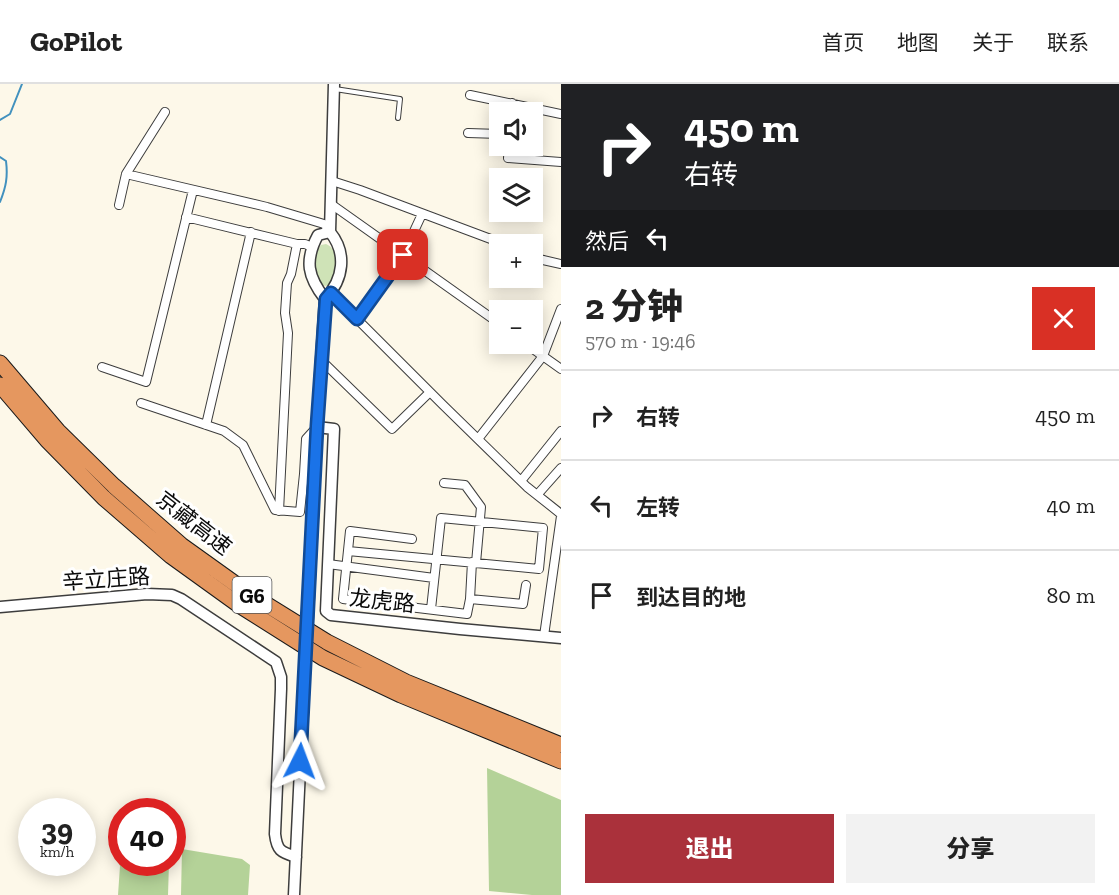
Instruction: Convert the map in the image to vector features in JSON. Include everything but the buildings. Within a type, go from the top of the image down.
[{"type":"highway","name":"京藏高速","points":[[0,363],[58,431],[114,486],[181,544],[248,593],[327,642],[406,682],[561,745]]},
{"type":"highway","name":"京藏高速","points":[[0,385],[47,440],[104,498],[171,556],[240,605],[323,658],[401,695],[561,761]]},
{"type":"street","points":[[330,232],[334,86]]},
{"type":"street","points":[[470,94],[494,102]]},
{"type":"street","points":[[119,205],[126,174],[165,112]]},
{"type":"street","points":[[543,112],[561,114]]},
{"type":"street","points":[[468,133],[489,134]]},
{"type":"street","points":[[508,156],[508,158],[561,162]]},
{"type":"street","points":[[126,174],[267,207],[324,224],[338,241],[341,253],[342,264],[339,274],[328,296],[321,360],[294,895]]},
{"type":"street","points":[[332,181],[489,239]]},
{"type":"street","points":[[102,367],[146,382],[193,190]]},
{"type":"street","points":[[331,204],[489,316]]},
{"type":"street","points":[[357,319],[403,255],[422,214]]},
{"type":"street","points":[[186,217],[312,247]]},
{"type":"street","points":[[206,425],[250,232]]},
{"type":"street","points":[[330,232],[318,235],[312,247],[309,258],[314,285],[357,319],[521,481],[561,515],[544,636]]},
{"type":"street","points":[[279,511],[288,333],[285,313],[286,293],[297,244]]},
{"type":"street","points":[[543,260],[561,264]]},
{"type":"street","points":[[478,439],[543,356],[561,309]]},
{"type":"street","points":[[540,354],[561,369]]},
{"type":"street","points":[[321,360],[392,429],[430,392]]},
{"type":"street","points":[[141,404],[224,431],[243,446],[271,504],[275,510],[279,511],[300,512],[306,439],[317,426]]},
{"type":"street","name":"龙虎路","points":[[317,426],[334,429],[326,605],[326,610],[331,615],[561,638]]},
{"type":"street","points":[[521,481],[561,431]]},
{"type":"street","points":[[537,495],[561,468]]},
{"type":"street","points":[[412,539],[351,531],[343,599],[467,614],[482,507],[465,484],[444,483]]},
{"type":"street","points":[[348,550],[436,559],[474,563],[539,569],[543,528],[441,518],[436,559],[431,609]]},
{"type":"street","points":[[328,564],[434,578]]},
{"type":"street","points":[[470,599],[524,604],[526,585]]},
{"type":"street","name":"辛立庄路","points":[[0,607],[147,594],[172,595],[276,662],[282,688],[276,844],[284,853],[296,857]]},
{"type":"lane","points":[[334,86],[400,99],[398,118]]},
{"type":"green space","points":[[326,244],[335,253],[337,265],[334,277],[326,286],[320,285],[313,265],[317,250],[321,245]]},
{"type":"green space","points":[[487,768],[561,800],[561,895],[489,891]]},
{"type":"green space","points":[[186,850],[242,859],[250,865],[248,895],[181,895],[181,876],[186,876]]},
{"type":"green space","points":[[119,876],[169,876],[168,895],[118,895]]},
{"type":"waterway","points":[[0,120],[10,114],[22,84]]},
{"type":"waterway","points":[[0,157],[6,161],[7,172],[0,202]]},
{"type":"route","points":[[300,761],[317,426],[326,299],[331,293],[357,319],[403,255]]}]
